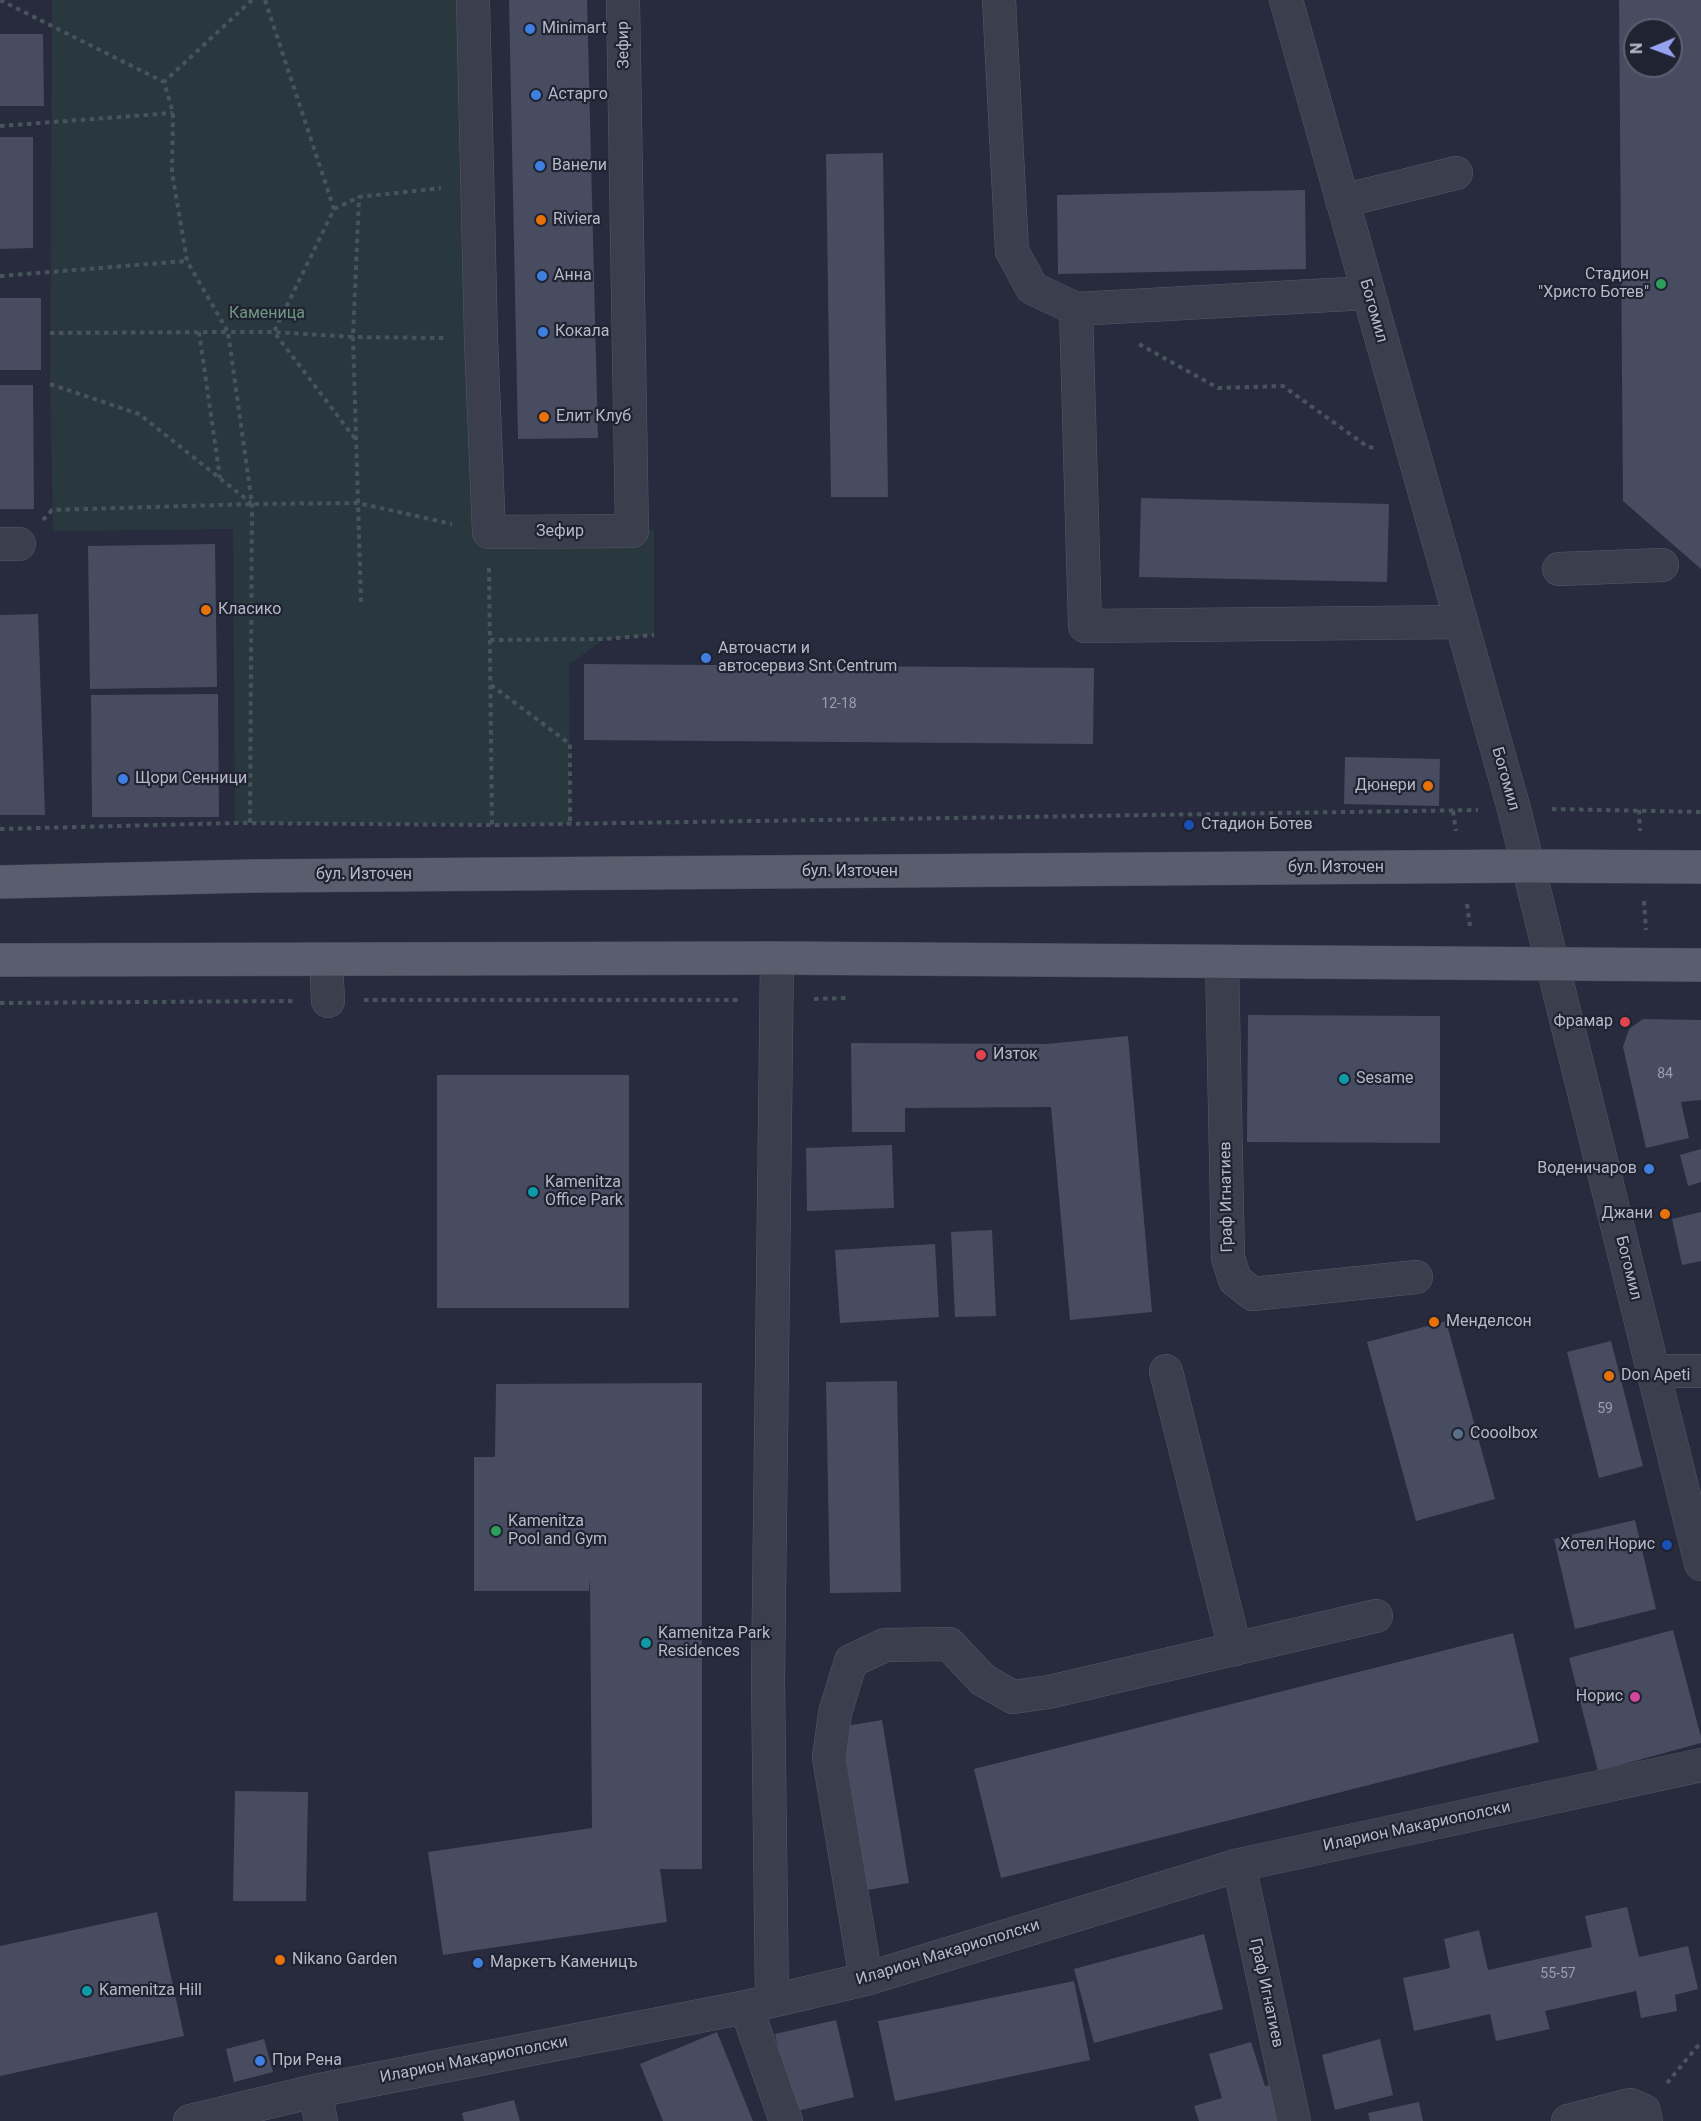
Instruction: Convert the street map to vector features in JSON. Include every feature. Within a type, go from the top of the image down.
[{"type":"main road","name":"бул. Източен","points":[[0,882],[253,876],[1528,866],[1701,867]]},
{"type":"main road","points":[[0,960],[777,958],[1701,965]]},
{"type":"street","points":[[473,0],[481,339],[489,532]]},
{"type":"street","name":"Зефир","points":[[489,532],[632,531],[623,0]]},
{"type":"street","points":[[999,0],[1012,251],[1032,288],[1076,309],[1368,293]]},
{"type":"street","name":"Богомил","points":[[1286,0],[1528,866],[1701,1564]]},
{"type":"street","points":[[1342,201],[1456,173]]},
{"type":"street","points":[[1076,309],[1085,626],[1461,622]]},
{"type":"street","points":[[1559,569],[1662,565]]},
{"type":"street","points":[[777,958],[768,1679],[759,2004],[786,2121]]},
{"type":"street","points":[[326,960],[328,1000]]},
{"type":"street","name":"Граф Игнатиев","points":[[1222,962],[1228,1258],[1235,1280],[1252,1294],[1416,1277]]},
{"type":"street","points":[[1166,1371],[1235,1649]]},
{"type":"street","points":[[1653,1371],[1701,1371]]},
{"type":"street","points":[[866,1979],[829,1758],[836,1713],[850,1661],[885,1645],[950,1644],[983,1680],[1013,1697],[1049,1692],[1376,1616]]},
{"type":"street","name":"Иларион Макариополски","points":[[190,2121],[318,2106],[866,1979],[1239,1865],[1701,1765]]},
{"type":"street","name":"Граф Игнатиев","points":[[1239,1865],[1294,2121]]},
{"type":"street","points":[[1568,2121],[1630,2105],[1644,2111],[1646,2121]]},
{"type":"path","points":[[0,0],[164,82],[173,113],[172,172],[187,261],[228,332],[252,504],[250,823]]},
{"type":"path","points":[[164,82],[252,0]]},
{"type":"path","points":[[265,0],[334,209]]},
{"type":"path","points":[[0,126],[173,113]]},
{"type":"path","points":[[274,332],[334,209],[359,197],[477,184]]},
{"type":"path","points":[[359,197],[353,338],[361,602]]},
{"type":"path","points":[[0,276],[187,261]]},
{"type":"path","points":[[199,332],[220,478]]},
{"type":"path","points":[[274,332],[356,440]]},
{"type":"path","points":[[50,333],[274,332],[353,338],[481,339]]},
{"type":"path","points":[[1137,343],[1218,388],[1283,386],[1368,447],[1413,450]]},
{"type":"path","points":[[50,384],[140,414],[252,504]]},
{"type":"path","points":[[52,510],[358,503],[489,532],[492,825]]},
{"type":"path","points":[[490,640],[604,639],[654,635]]},
{"type":"path","points":[[490,684],[570,744],[570,824]]},
{"type":"path","points":[[1554,809],[1701,812]]},
{"type":"path","points":[[0,829],[250,823],[492,825],[1486,810]]},
{"type":"path","points":[[1639,810],[1648,964]]},
{"type":"path","points":[[1453,811],[1476,962]]},
{"type":"green space","name":"Каменица","points":[[52,0],[475,0],[489,532],[654,530],[654,635],[604,639],[569,665],[570,824],[235,823],[233,529],[53,531],[50,384]]},
{"type":"building","points":[[509,0],[587,0],[598,438],[518,439]]},
{"type":"building","name":"Стадион \"Христо Ботев\"","points":[[1619,0],[1701,0],[1701,569],[1623,501]]},
{"type":"building","points":[[0,34],[43,34],[44,106],[0,106]]},
{"type":"building","points":[[0,137],[33,137],[33,248],[0,249]]},
{"type":"building","points":[[883,153],[888,497],[831,497],[826,154]]},
{"type":"building","points":[[1305,190],[1306,269],[1058,274],[1057,195]]},
{"type":"building","points":[[0,298],[41,298],[41,370],[0,370]]},
{"type":"building","points":[[0,385],[33,385],[34,509],[0,509]]},
{"type":"building","points":[[1141,498],[1389,504],[1387,582],[1139,577]]},
{"type":"building","points":[[215,544],[217,687],[90,689],[88,546]]},
{"type":"building","points":[[38,614],[45,815],[0,815],[0,615]]},
{"type":"building","points":[[584,664],[1094,668],[1093,744],[584,740]]},
{"type":"building","points":[[218,694],[219,817],[92,817],[91,695]]},
{"type":"building","points":[[1345,757],[1440,759],[1439,806],[1344,804]]},
{"type":"building","name":"Sesame","points":[[1248,1015],[1440,1016],[1440,1143],[1247,1142]]},
{"type":"building","points":[[1643,1019],[1701,1020],[1701,1100],[1681,1102],[1689,1138],[1646,1148],[1623,1047],[1629,1029]]},
{"type":"building","points":[[1128,1036],[1152,1312],[1070,1320],[1051,1107],[905,1108],[905,1132],[852,1132],[851,1043],[1046,1044]]},
{"type":"building","name":"Kamenitza Office Park","points":[[437,1075],[629,1075],[629,1308],[437,1308]]},
{"type":"building","points":[[892,1145],[894,1208],[807,1211],[806,1148]]},
{"type":"building","points":[[1701,1149],[1701,1182],[1688,1186],[1680,1155]]},
{"type":"building","points":[[1701,1212],[1701,1261],[1682,1265],[1672,1219]]},
{"type":"building","points":[[992,1230],[996,1316],[955,1317],[951,1232]]},
{"type":"building","points":[[935,1244],[939,1317],[840,1323],[835,1250]]},
{"type":"building","points":[[1446,1321],[1495,1499],[1416,1521],[1367,1342]]},
{"type":"building","points":[[1611,1341],[1643,1466],[1599,1478],[1567,1352]]},
{"type":"building","points":[[897,1381],[901,1592],[830,1593],[826,1382]]},
{"type":"building","name":"Kamenitza Park Residences","points":[[702,1383],[702,1869],[660,1869],[667,1922],[443,1955],[428,1852],[592,1828],[590,1579],[589,1591],[474,1591],[474,1457],[495,1457],[496,1384]]},
{"type":"building","points":[[1635,1520],[1656,1609],[1575,1629],[1554,1539]]},
{"type":"building","name":"Норис","points":[[1673,1630],[1701,1743],[1598,1771],[1569,1658]]},
{"type":"building","points":[[1513,1633],[1539,1742],[1001,1878],[974,1769]]},
{"type":"building","points":[[882,1720],[909,1883],[867,1890],[840,1727]]},
{"type":"building","points":[[235,1791],[308,1792],[306,1901],[233,1901]]},
{"type":"building","points":[[1627,1907],[1639,1957],[1688,1946],[1698,1989],[1675,1995],[1677,2011],[1641,2018],[1636,1991],[1545,2011],[1550,2029],[1496,2041],[1490,2014],[1414,2031],[1403,1978],[1450,1968],[1444,1939],[1479,1930],[1488,1970],[1592,1947],[1585,1916]]},
{"type":"building","name":"Kamenitza Hill","points":[[157,1912],[184,2036],[0,2076],[0,1946]]},
{"type":"building","points":[[1204,1934],[1223,2009],[1094,2043],[1074,1969]]},
{"type":"building","points":[[1074,1981],[1090,2060],[895,2101],[878,2021]]},
{"type":"building","points":[[836,2020],[854,2097],[793,2112],[775,2034]]},
{"type":"building","points":[[717,2032],[753,2121],[663,2121],[640,2064]]},
{"type":"building","points":[[264,2039],[273,2072],[234,2082],[226,2049]]},
{"type":"building","points":[[1380,2039],[1393,2095],[1335,2110],[1322,2055]]},
{"type":"building","points":[[1251,2042],[1265,2086],[1275,2084],[1285,2121],[1199,2121],[1194,2106],[1222,2098],[1209,2054]]},
{"type":"building","points":[[514,2100],[520,2121],[464,2121],[462,2113]]},
{"type":"building","points":[[1419,2102],[1423,2121],[1370,2121],[1368,2113]]},
{"type":"place","name":"Minimart","points":[[530,29]]},
{"type":"place","name":"Астарго","points":[[536,95]]},
{"type":"place","name":"Ванели","points":[[540,166]]},
{"type":"place","name":"Riviera","points":[[541,220]]},
{"type":"place","name":"Анна","points":[[542,276]]},
{"type":"place","name":"Стадион \"Христо Ботев\"","points":[[1661,284]]},
{"type":"place","name":"Кокала","points":[[543,332]]},
{"type":"place","name":"Елит Клуб","points":[[544,417]]},
{"type":"place","name":"Класико","points":[[206,610]]},
{"type":"place","name":"Авточасти и автосервиз Snt Centrum","points":[[706,658]]},
{"type":"place","name":"Щори Сенници","points":[[123,779]]},
{"type":"place","name":"Дюнери","points":[[1428,786]]},
{"type":"place","name":"Стадион Ботев","points":[[1189,825]]},
{"type":"place","name":"Фрамар","points":[[1625,1022]]},
{"type":"place","name":"Изток","points":[[981,1055]]},
{"type":"place","name":"Sesame","points":[[1344,1079]]},
{"type":"place","name":"Воденичаров","points":[[1649,1169]]},
{"type":"place","name":"Kamenitza Office Park","points":[[533,1192]]},
{"type":"place","name":"Джани","points":[[1665,1214]]},
{"type":"place","name":"Менделсон","points":[[1434,1322]]},
{"type":"place","name":"Don Apeti","points":[[1609,1376]]},
{"type":"place","name":"Cooolbox","points":[[1458,1434]]},
{"type":"place","name":"Kamenitza Pool and Gym","points":[[496,1531]]},
{"type":"place","name":"Хотел Норис","points":[[1667,1545]]},
{"type":"place","name":"Kamenitza Park Residences","points":[[646,1643]]},
{"type":"place","name":"Норис","points":[[1635,1697]]},
{"type":"place","name":"Nikano Garden","points":[[280,1960]]},
{"type":"place","name":"Маркетъ Каменицъ","points":[[478,1963]]},
{"type":"place","name":"Kamenitza Hill","points":[[87,1991]]},
{"type":"place","name":"При Рена","points":[[260,2061]]}]
